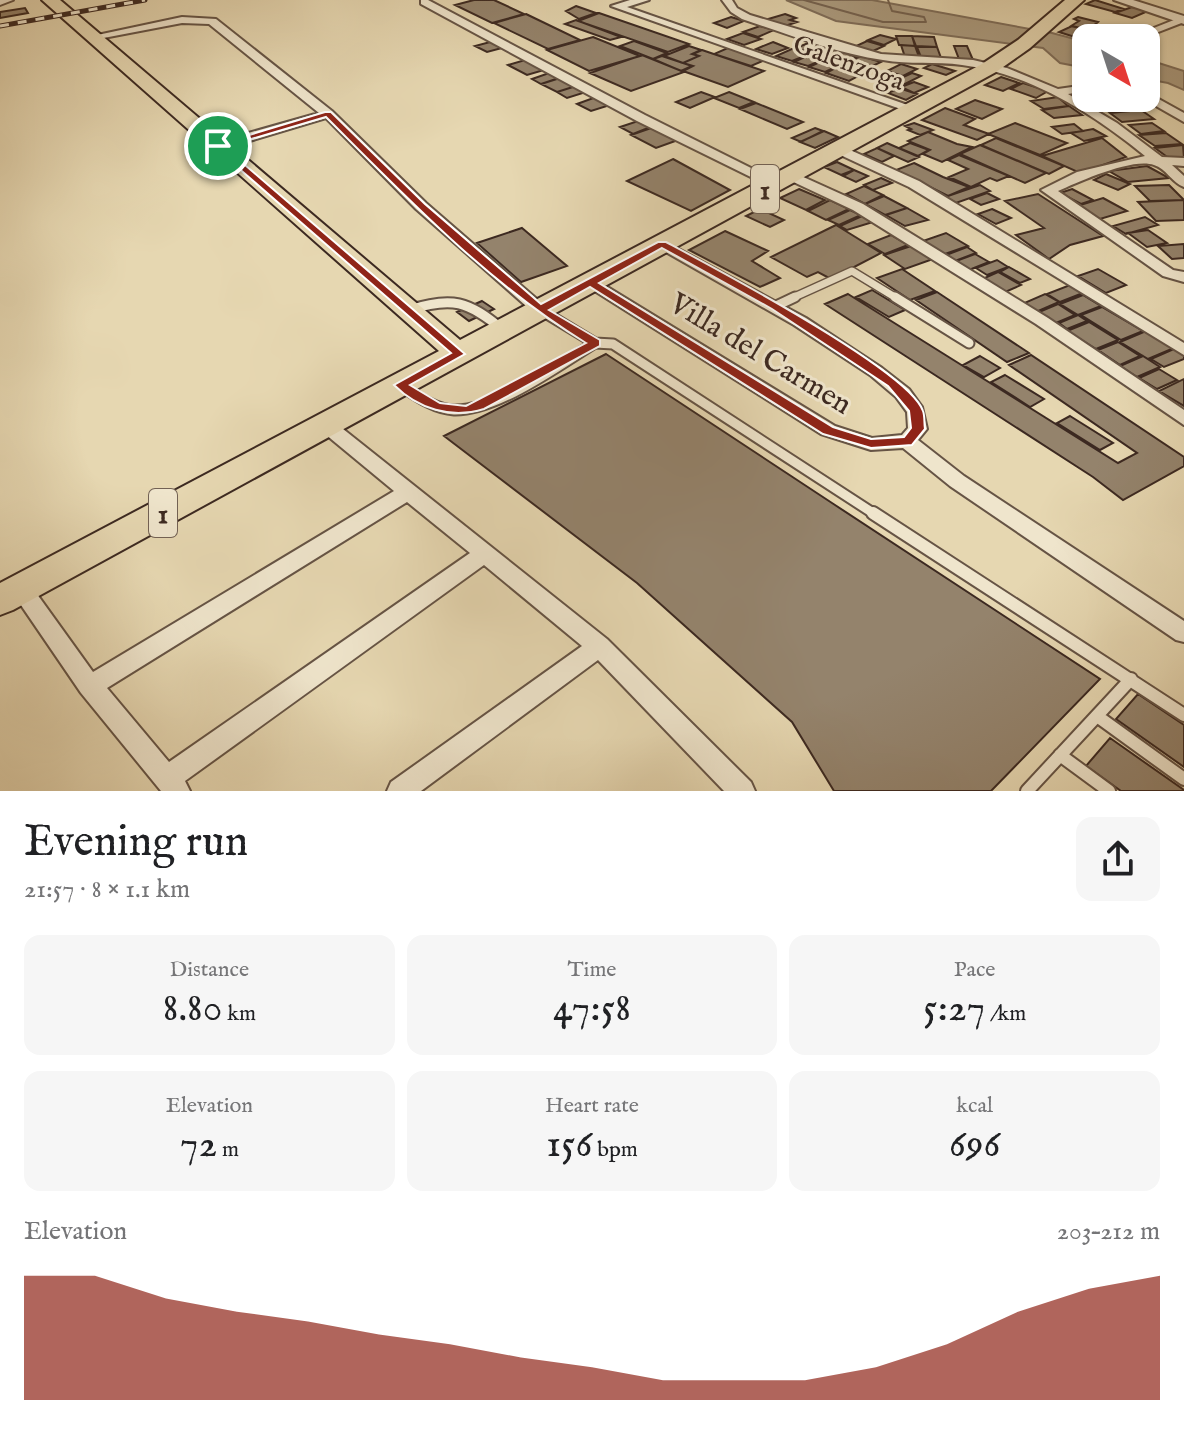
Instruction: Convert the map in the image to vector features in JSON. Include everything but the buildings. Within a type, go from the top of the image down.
[{"type":"main road","points":[[50,0],[459,354]]},
{"type":"main road","name":"1","points":[[10,595],[989,68],[1024,44],[1039,28],[1076,0]]},
{"type":"street","points":[[0,2],[8,0]]},
{"type":"street","name":"Galenzoga","points":[[644,0],[616,6],[913,109]]},
{"type":"street","points":[[727,0],[734,10],[746,17],[853,51],[885,57],[970,62],[1059,92],[1114,127],[1184,183]]},
{"type":"street","points":[[1120,0],[1184,19]]},
{"type":"street","points":[[424,2],[641,118],[782,179],[858,207],[1029,313],[1184,419]]},
{"type":"street","points":[[1160,28],[1184,19]]},
{"type":"street","points":[[93,37],[182,20],[212,21],[328,114],[421,206],[540,310]]},
{"type":"street","points":[[1059,92],[1072,90]]},
{"type":"street","points":[[1160,104],[1184,118]]},
{"type":"street","points":[[218,146],[328,114]]},
{"type":"street","points":[[839,149],[914,184],[1184,350]]},
{"type":"street","points":[[1184,162],[1140,160],[1082,175],[1048,190],[1168,273],[1184,277]]},
{"type":"street","name":"Villa del Carmen","points":[[590,283],[828,430],[871,444],[907,441],[918,429],[916,410],[893,383],[776,306],[662,244]]},
{"type":"street","points":[[326,425],[599,646],[742,791]]},
{"type":"street","points":[[907,441],[957,481],[1184,633]]},
{"type":"street","points":[[90,686],[409,491]]},
{"type":"street","points":[[10,595],[172,784],[484,554]]},
{"type":"street","points":[[400,791],[599,646]]},
{"type":"lane","points":[[776,306],[852,271],[969,343]]},
{"type":"lane","points":[[408,310],[432,302],[461,301],[479,310],[503,330]]},
{"type":"lane","points":[[540,310],[595,343],[613,344],[1184,715]]},
{"type":"lane","points":[[401,385],[436,407],[466,410],[505,394],[595,343]]},
{"type":"lane","points":[[1027,791],[1131,679]]},
{"type":"lane","points":[[1097,716],[1184,779]]},
{"type":"lane","points":[[1060,755],[1109,791]]},
{"type":"water","points":[[786,0],[872,0],[1052,33],[1072,38],[1072,65],[1060,63],[1043,48],[836,21]]},
{"type":"water","points":[[1160,63],[1184,71],[1184,90],[1160,82]]},
{"type":"railway","points":[[0,26],[145,0]]},
{"type":"route","points":[[218,146],[328,114],[421,206],[540,310],[590,283],[828,430],[871,444],[907,441],[918,429],[916,410],[893,383],[776,306],[662,244],[540,310],[595,343],[479,406],[466,410],[436,407],[401,385],[459,354],[218,146]]}]
